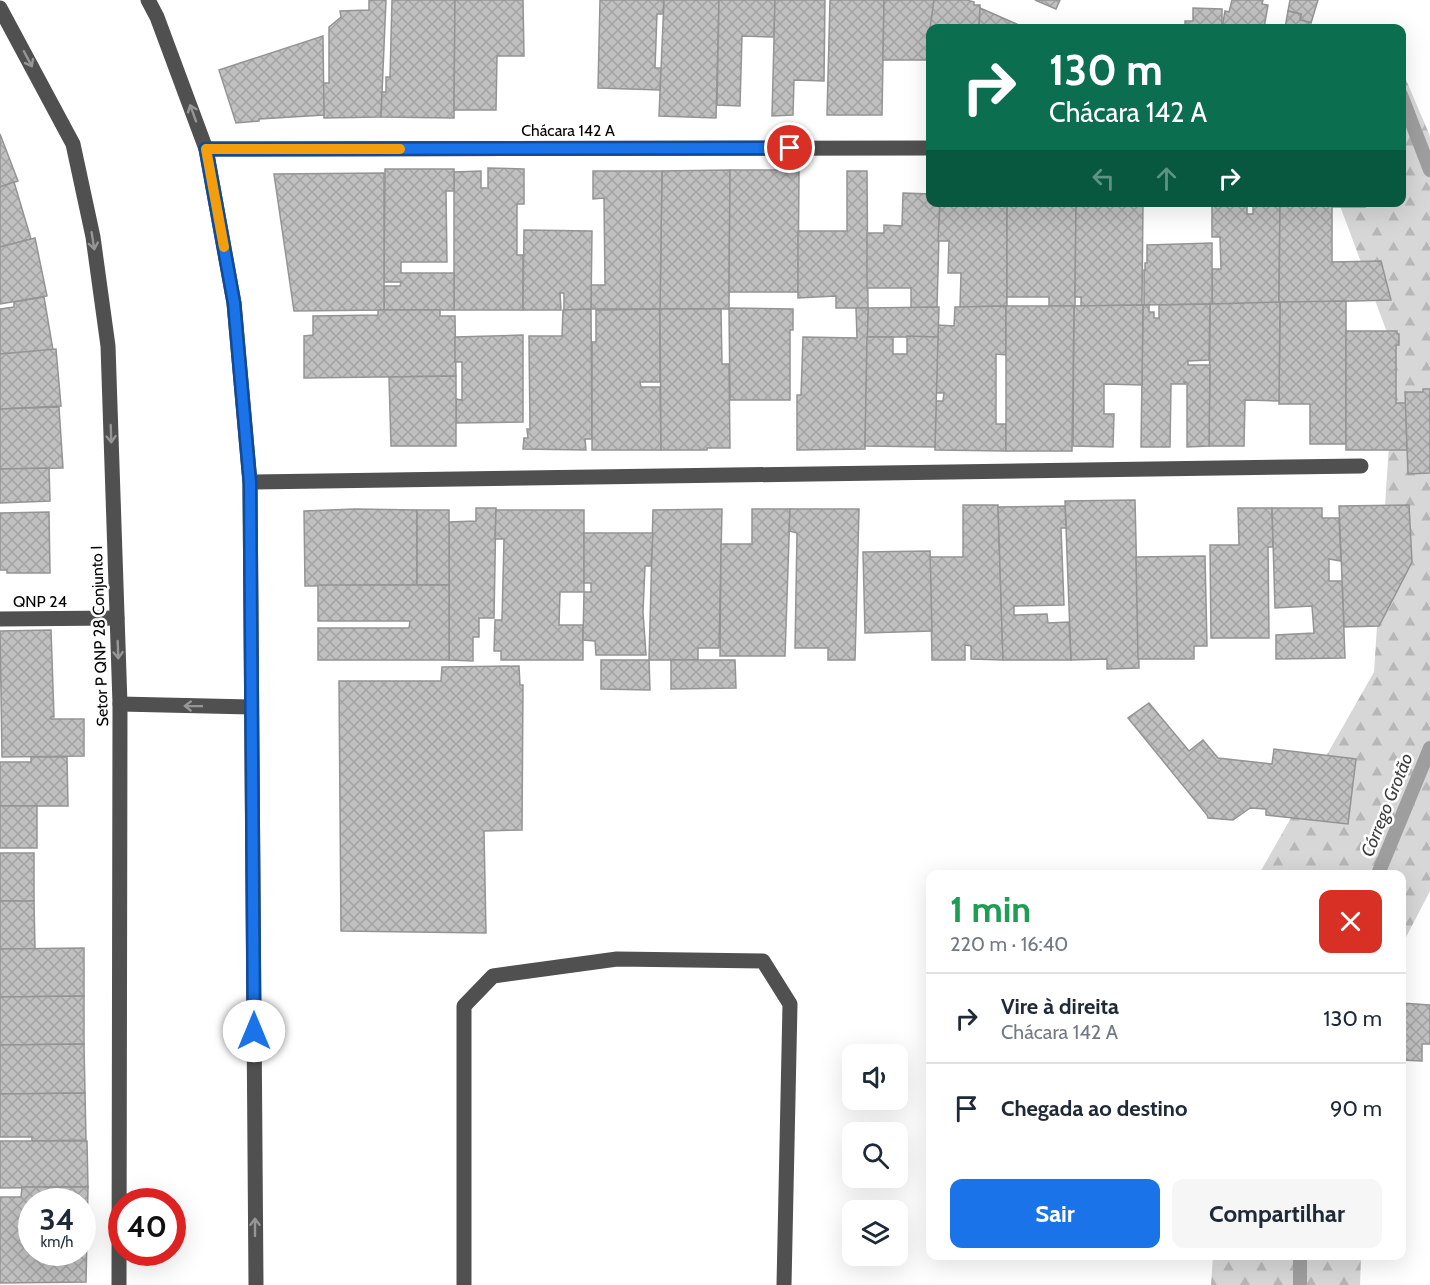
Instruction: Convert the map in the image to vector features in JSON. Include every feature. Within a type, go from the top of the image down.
[{"type":"street","points":[[148,0],[157,16],[206,149],[234,303],[250,483],[256,1285]]},
{"type":"street","name":"Setor P QNP 28 Conjunto I","points":[[0,8],[73,144],[93,237],[108,346],[120,704],[119,1285]]},
{"type":"street","name":"Chácara 142 A","points":[[206,149],[926,148]]},
{"type":"street","points":[[250,483],[1361,466]]},
{"type":"street","name":"QNP 24","points":[[0,619],[117,618]]},
{"type":"street","points":[[120,704],[251,707]]},
{"type":"street","points":[[464,1285],[464,1006],[493,976],[617,959],[763,961],[790,1004],[784,1285]]},
{"type":"green space","points":[[1406,80],[1430,136],[1430,891],[1406,937],[1406,870],[1261,870],[1374,672],[1395,354],[1340,207],[1406,207]]},
{"type":"green space","points":[[1213,1260],[1361,1260],[1360,1285],[1211,1285]]},
{"type":"building","points":[[369,0],[386,0],[381,117],[324,118],[323,83],[329,83],[329,27],[341,17],[340,11],[369,10]]},
{"type":"building","points":[[392,0],[455,0],[454,118],[381,117],[382,92],[386,92],[386,77],[390,77]]},
{"type":"building","points":[[455,0],[523,0],[524,56],[497,56],[496,110],[454,110]]},
{"type":"building","points":[[600,0],[664,0],[663,14],[657,14],[655,68],[661,68],[660,90],[598,88]]},
{"type":"building","points":[[664,0],[719,0],[716,118],[659,116]]},
{"type":"building","points":[[719,0],[775,0],[774,37],[742,36],[740,106],[717,105]]},
{"type":"building","points":[[775,0],[825,0],[824,81],[794,80],[793,115],[772,116]]},
{"type":"building","points":[[830,0],[884,0],[882,115],[827,115]]},
{"type":"building","points":[[884,0],[934,0],[932,24],[926,24],[926,60],[883,60]]},
{"type":"building","points":[[934,0],[967,0],[974,2],[974,5],[980,5],[979,24],[931,24]]},
{"type":"building","points":[[1035,0],[1060,0],[1056,9]]},
{"type":"building","points":[[1232,0],[1263,0],[1262,4],[1268,5],[1265,24],[1223,24],[1225,11],[1229,12]]},
{"type":"building","points":[[1290,0],[1318,0],[1311,23],[1300,20],[1301,14],[1288,11]]},
{"type":"building","points":[[980,8],[1016,24],[979,24]]},
{"type":"building","points":[[1193,8],[1222,9],[1222,24],[1185,24],[1185,21],[1193,21]]},
{"type":"building","points":[[1288,11],[1301,14],[1300,20],[1309,22],[1309,24],[1286,24]]},
{"type":"building","points":[[323,36],[324,115],[259,119],[259,121],[236,123],[219,70]]},
{"type":"building","points":[[0,134],[18,181],[0,187]]},
{"type":"building","points":[[488,168],[524,169],[524,204],[517,204],[517,255],[523,255],[523,310],[454,310],[454,172],[481,171],[481,188],[488,188]]},
{"type":"building","points":[[385,169],[454,169],[454,191],[446,191],[447,262],[401,262],[401,273],[454,273],[454,310],[384,310],[384,286],[400,286],[401,282],[384,282]]},
{"type":"building","points":[[730,170],[729,309],[660,309],[662,171]]},
{"type":"building","points":[[730,170],[799,170],[798,292],[729,292]]},
{"type":"building","points":[[593,171],[662,171],[660,309],[591,309],[591,285],[605,285],[604,198],[593,199]]},
{"type":"building","points":[[847,171],[867,171],[868,308],[836,308],[836,296],[798,298],[798,231],[847,231]]},
{"type":"building","points":[[384,173],[384,310],[294,311],[274,174]]},
{"type":"building","points":[[14,182],[31,239],[0,247],[0,187]]},
{"type":"building","points":[[903,193],[926,194],[926,207],[940,207],[937,307],[911,308],[911,288],[867,288],[867,233],[884,233],[884,225],[902,226]]},
{"type":"building","points":[[940,207],[1007,207],[1007,306],[960,307],[961,273],[948,273],[949,241],[938,241]]},
{"type":"building","points":[[1007,207],[1076,207],[1075,306],[1049,306],[1049,297],[1007,297]]},
{"type":"building","points":[[1076,207],[1143,207],[1142,305],[1081,306],[1081,297],[1075,297]]},
{"type":"building","points":[[1212,207],[1247,207],[1247,214],[1253,214],[1253,207],[1280,207],[1279,303],[1212,304],[1212,269],[1221,269],[1220,237],[1212,237]]},
{"type":"building","points":[[1280,207],[1332,207],[1332,262],[1381,261],[1391,300],[1279,303]]},
{"type":"building","points":[[524,230],[592,231],[591,309],[564,310],[564,293],[560,293],[561,310],[523,310]]},
{"type":"building","points":[[35,238],[47,296],[0,304],[0,247]]},
{"type":"building","points":[[1212,243],[1212,304],[1144,305],[1147,245]]},
{"type":"building","points":[[44,297],[53,350],[0,354],[0,309],[14,307],[14,302]]},
{"type":"building","points":[[1346,301],[1346,444],[1310,444],[1310,404],[1279,404],[1280,302]]},
{"type":"building","points":[[1280,302],[1279,401],[1245,400],[1244,446],[1209,446],[1210,304]]},
{"type":"building","points":[[1210,304],[1209,360],[1188,361],[1188,365],[1210,365],[1209,446],[1187,447],[1187,383],[1184,382],[1185,384],[1171,384],[1170,447],[1141,447],[1143,305],[1149,305],[1149,312],[1154,312],[1154,318],[1159,318],[1159,305]]},
{"type":"building","points":[[1143,305],[1142,385],[1104,384],[1104,414],[1114,414],[1113,447],[1073,446],[1074,306]]},
{"type":"building","points":[[1006,306],[1006,355],[996,354],[996,424],[1006,424],[1006,451],[935,450],[936,401],[943,401],[944,393],[936,393],[938,325],[954,326],[955,307]]},
{"type":"building","points":[[1006,306],[1074,306],[1072,451],[1006,451]]},
{"type":"building","points":[[939,307],[938,337],[867,337],[868,308]]},
{"type":"building","points":[[729,308],[793,309],[793,330],[790,330],[790,400],[730,400]]},
{"type":"building","points":[[856,308],[868,308],[865,449],[797,450],[797,395],[801,395],[803,337],[857,338]]},
{"type":"building","points":[[591,309],[592,439],[585,439],[586,450],[523,449],[524,438],[528,438],[527,429],[530,429],[529,336],[562,336],[563,310]]},
{"type":"building","points":[[660,309],[660,382],[640,382],[641,387],[660,387],[661,450],[592,450],[592,342],[596,342],[596,310]]},
{"type":"building","points":[[660,309],[721,309],[722,364],[729,364],[730,448],[661,450]]},
{"type":"building","points":[[378,310],[440,310],[440,316],[455,316],[456,376],[304,378],[304,336],[313,335],[313,316],[378,315]]},
{"type":"building","points":[[1346,331],[1397,331],[1399,334],[1399,345],[1396,345],[1396,403],[1406,403],[1407,450],[1346,450]]},
{"type":"building","points":[[523,335],[523,422],[456,423],[456,399],[462,400],[462,362],[455,362],[455,337]]},
{"type":"building","points":[[907,336],[938,337],[935,447],[865,446],[867,337],[893,337],[893,354],[907,354]]},
{"type":"building","points":[[56,349],[61,406],[0,409],[0,354]]},
{"type":"building","points":[[456,376],[456,446],[391,446],[389,377]]},
{"type":"building","points":[[1423,389],[1430,389],[1430,473],[1408,474],[1405,392],[1423,392]]},
{"type":"building","points":[[59,407],[63,468],[0,469],[0,409]]},
{"type":"building","points":[[49,468],[50,501],[0,503],[0,469]]},
{"type":"building","points":[[1135,500],[1139,668],[1107,669],[1107,659],[1071,660],[1065,501]]},
{"type":"building","points":[[963,505],[998,505],[1003,660],[971,659],[971,646],[965,645],[965,660],[932,660],[930,557],[963,557]]},
{"type":"building","points":[[1409,505],[1412,562],[1379,626],[1344,627],[1339,506]]},
{"type":"building","points":[[1065,506],[1066,528],[1061,528],[1064,605],[1014,606],[1014,615],[1047,614],[1048,623],[1069,622],[1071,660],[1003,660],[998,507]]},
{"type":"building","points":[[476,508],[496,508],[494,618],[479,618],[479,637],[473,637],[473,661],[449,660],[449,522],[476,521]]},
{"type":"building","points":[[1238,508],[1272,508],[1273,547],[1268,547],[1269,638],[1211,638],[1210,545],[1239,545]]},
{"type":"building","points":[[1272,508],[1322,508],[1322,518],[1339,518],[1341,561],[1329,559],[1329,581],[1342,581],[1345,658],[1276,659],[1276,635],[1314,633],[1312,606],[1275,608]]},
{"type":"building","points":[[722,509],[719,648],[698,648],[698,660],[649,660],[653,510]]},
{"type":"building","points":[[752,509],[790,509],[785,656],[720,656],[721,544],[752,544]]},
{"type":"building","points":[[790,509],[859,509],[855,660],[828,660],[828,648],[795,648],[797,533],[789,531]]},
{"type":"building","points":[[417,510],[417,585],[305,586],[304,511]]},
{"type":"building","points":[[417,510],[449,510],[449,585],[417,585]]},
{"type":"building","points":[[496,510],[584,510],[584,592],[560,592],[559,625],[583,625],[583,660],[501,660],[501,651],[494,651],[495,620],[502,620],[504,539],[495,539]]},
{"type":"building","points":[[49,512],[50,573],[7,573],[7,570],[0,570],[0,513]]},
{"type":"building","points":[[584,533],[653,533],[651,566],[645,566],[643,612],[646,655],[596,655],[595,641],[583,640],[584,592],[591,592],[591,583],[584,583]]},
{"type":"building","points":[[930,551],[932,631],[865,633],[863,552]]},
{"type":"building","points":[[1205,556],[1207,646],[1194,646],[1194,659],[1138,659],[1136,557]]},
{"type":"building","points":[[318,585],[449,585],[449,660],[318,660],[318,628],[409,628],[410,621],[318,621]]},
{"type":"building","points":[[51,630],[54,717],[51,719],[84,719],[84,756],[2,757],[0,631]]},
{"type":"building","points":[[601,660],[649,660],[650,690],[601,689]]},
{"type":"building","points":[[671,660],[735,660],[736,688],[671,689]]},
{"type":"building","points":[[519,666],[520,685],[523,685],[522,830],[484,831],[486,933],[341,931],[339,681],[441,681],[442,667]]},
{"type":"building","points":[[1149,703],[1189,751],[1203,740],[1218,758],[1272,764],[1274,749],[1356,759],[1348,824],[1266,815],[1266,809],[1250,808],[1233,820],[1208,818],[1128,718]]},
{"type":"building","points":[[31,757],[67,757],[68,806],[0,806],[0,762],[31,762]]},
{"type":"building","points":[[0,806],[37,806],[37,848],[0,848]]},
{"type":"building","points":[[0,853],[34,853],[34,901],[0,901]]},
{"type":"building","points":[[0,901],[34,901],[35,949],[0,949]]},
{"type":"building","points":[[84,948],[84,996],[0,997],[0,949]]},
{"type":"building","points":[[84,996],[84,1044],[0,1045],[0,997]]},
{"type":"building","points":[[1406,1003],[1430,1005],[1430,1044],[1422,1044],[1422,1061],[1406,1060]]},
{"type":"building","points":[[84,1044],[85,1093],[0,1094],[0,1045]]},
{"type":"building","points":[[85,1093],[86,1140],[32,1141],[32,1137],[0,1137],[0,1094]]},
{"type":"building","points":[[0,1141],[87,1141],[88,1187],[0,1188]]},
{"type":"building","points":[[22,1187],[88,1188],[22,1188]]},
{"type":"building","points":[[0,1197],[18,1197],[18,1266],[86,1266],[86,1282],[0,1283]]},
{"type":"waterway","name":"Córrego Grotão","points":[[1406,108],[1430,170]]},
{"type":"waterway","name":"Córrego Grotão","points":[[1380,870],[1430,748]]},
{"type":"waterway","name":"Córrego Grotão","points":[[1300,1260],[1300,1285]]},
{"type":"slow traffic","points":[[224,247],[206,149],[400,149]]},
{"type":"route","points":[[254,1031],[250,483],[234,303],[206,149],[790,148]]}]
